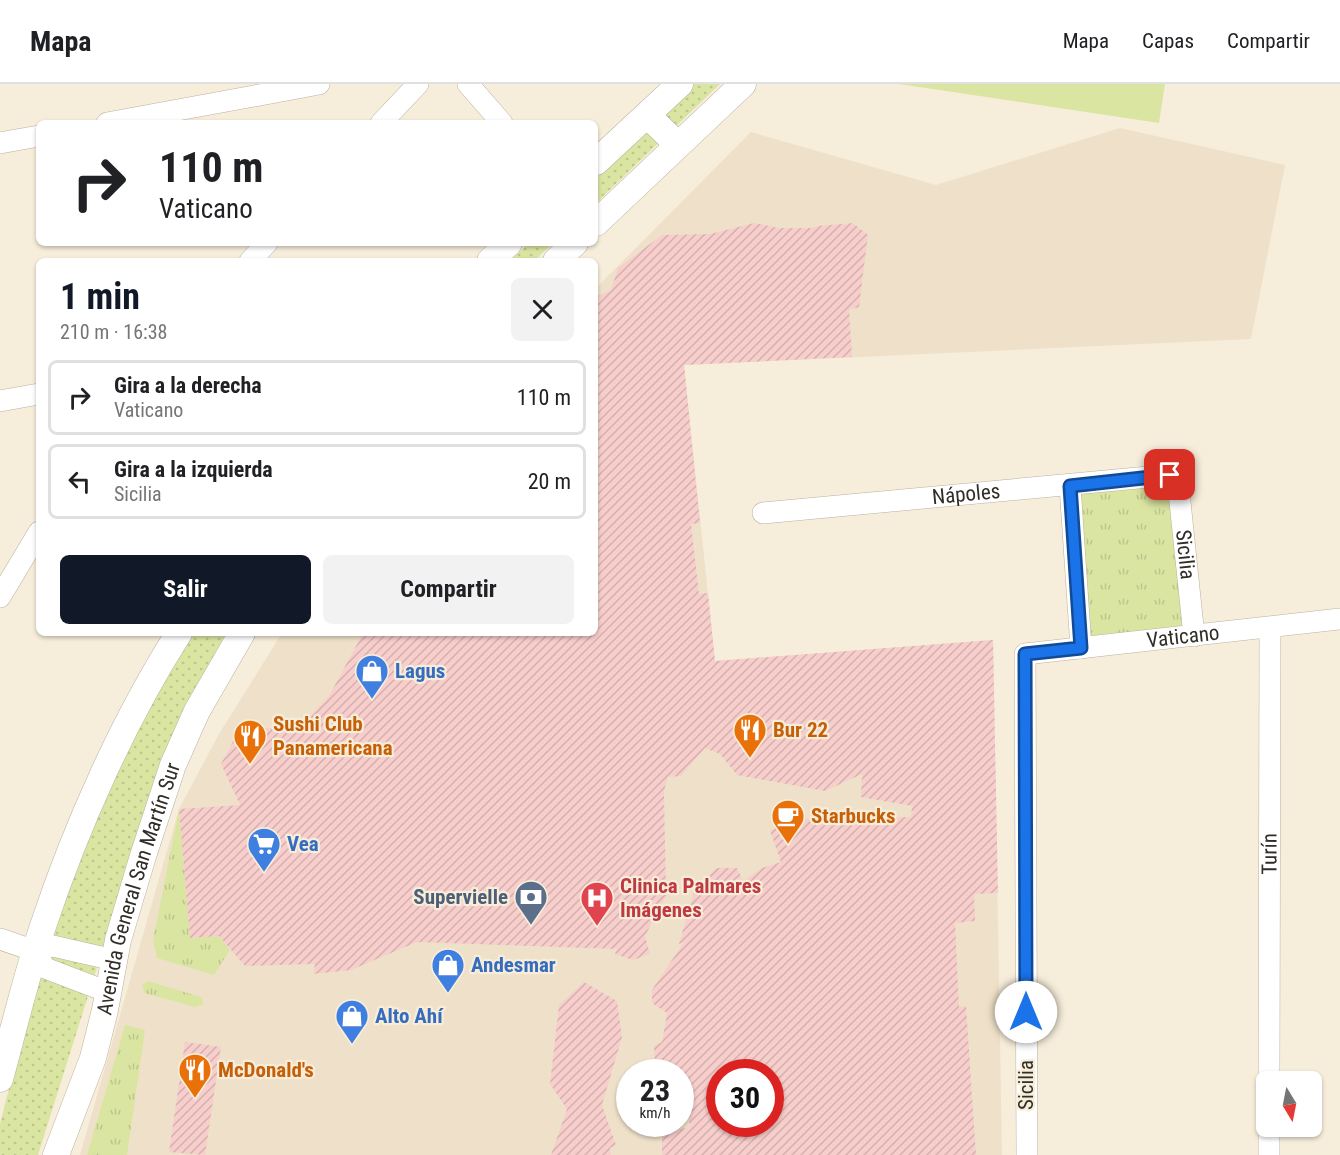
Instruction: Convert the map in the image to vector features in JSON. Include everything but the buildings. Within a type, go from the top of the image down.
[{"type":"main road","points":[[598,160],[680,84]]},
{"type":"main road","points":[[598,221],[734,92]]},
{"type":"main road","points":[[647,115],[678,144]]},
{"type":"main road","points":[[493,258],[506,246]]},
{"type":"main road","points":[[559,258],[572,246]]},
{"type":"main road","points":[[0,1079],[35,951],[58,885],[108,764],[177,636]]},
{"type":"main road","name":"Avenida General San Martín Sur","points":[[56,1155],[93,1058],[114,960],[143,856],[173,765],[197,711],[240,636]]},
{"type":"street","points":[[120,120],[244,91],[319,84]]},
{"type":"street","points":[[384,120],[418,84]]},
{"type":"street","points":[[468,84],[499,120]]},
{"type":"street","points":[[0,143],[36,137]]},
{"type":"street","points":[[253,258],[264,246]]},
{"type":"street","points":[[0,401],[36,395]]},
{"type":"street","name":"Nápoles","points":[[763,513],[1170,475]]},
{"type":"street","name":"Sicilia","points":[[1170,475],[1178,483],[1194,636]]},
{"type":"street","points":[[1070,486],[1081,648]]},
{"type":"street","points":[[0,597],[36,537]]},
{"type":"street","name":"Vaticano","points":[[1025,654],[1340,619]]},
{"type":"street","name":"Turín","points":[[1269,1071],[1270,628]]},
{"type":"street","name":"Sicilia","points":[[1025,654],[1027,1155]]},
{"type":"street","points":[[0,939],[35,951],[52,946],[114,960]]},
{"type":"street","points":[[35,951],[45,968],[108,992]]},
{"type":"street","points":[[1269,1137],[1269,1155]]},
{"type":"shaded area","points":[[1120,128],[1285,165],[1251,339],[684,365],[715,661],[993,640],[1002,1155],[80,1155],[179,809],[219,734],[280,636],[598,636],[598,286],[751,132],[936,185]]},
{"type":"green space","points":[[694,84],[720,84],[598,201],[598,177]]},
{"type":"green space","points":[[899,84],[1165,84],[1159,123]]},
{"type":"green space","points":[[526,246],[550,246],[537,258],[513,258]]},
{"type":"green space","points":[[1170,475],[1194,636],[1081,648],[1070,486]]},
{"type":"green space","points":[[191,636],[224,636],[184,713],[161,764],[38,1155],[0,1155],[0,1124],[42,958],[117,766],[153,699]]},
{"type":"green space","points":[[179,809],[190,938],[219,936],[230,950],[214,975],[157,958],[153,940]]},
{"type":"green space","points":[[148,981],[201,997],[204,1004],[195,1007],[144,993],[142,985]]},
{"type":"green space","points":[[125,1025],[145,1030],[127,1155],[87,1155]]},
{"type":"place","name":"Lagus","points":[[372,700]]},
{"type":"place","name":"Bur 22","points":[[750,759]]},
{"type":"place","name":"Sushi Club Panamericana","points":[[250,765]]},
{"type":"place","name":"Starbucks","points":[[788,845]]},
{"type":"place","name":"Vea","points":[[264,873]]},
{"type":"place","name":"Supervielle","points":[[531,926]]},
{"type":"place","name":"Clinica Palmares Imágenes","points":[[597,927]]},
{"type":"place","name":"Andesmar","points":[[448,994]]},
{"type":"place","name":"Alto Ahí","points":[[352,1045]]},
{"type":"place","name":"McDonald's","points":[[195,1099]]},
{"type":"route","points":[[1026,1012],[1025,654],[1081,648],[1070,486],[1170,475]]}]
